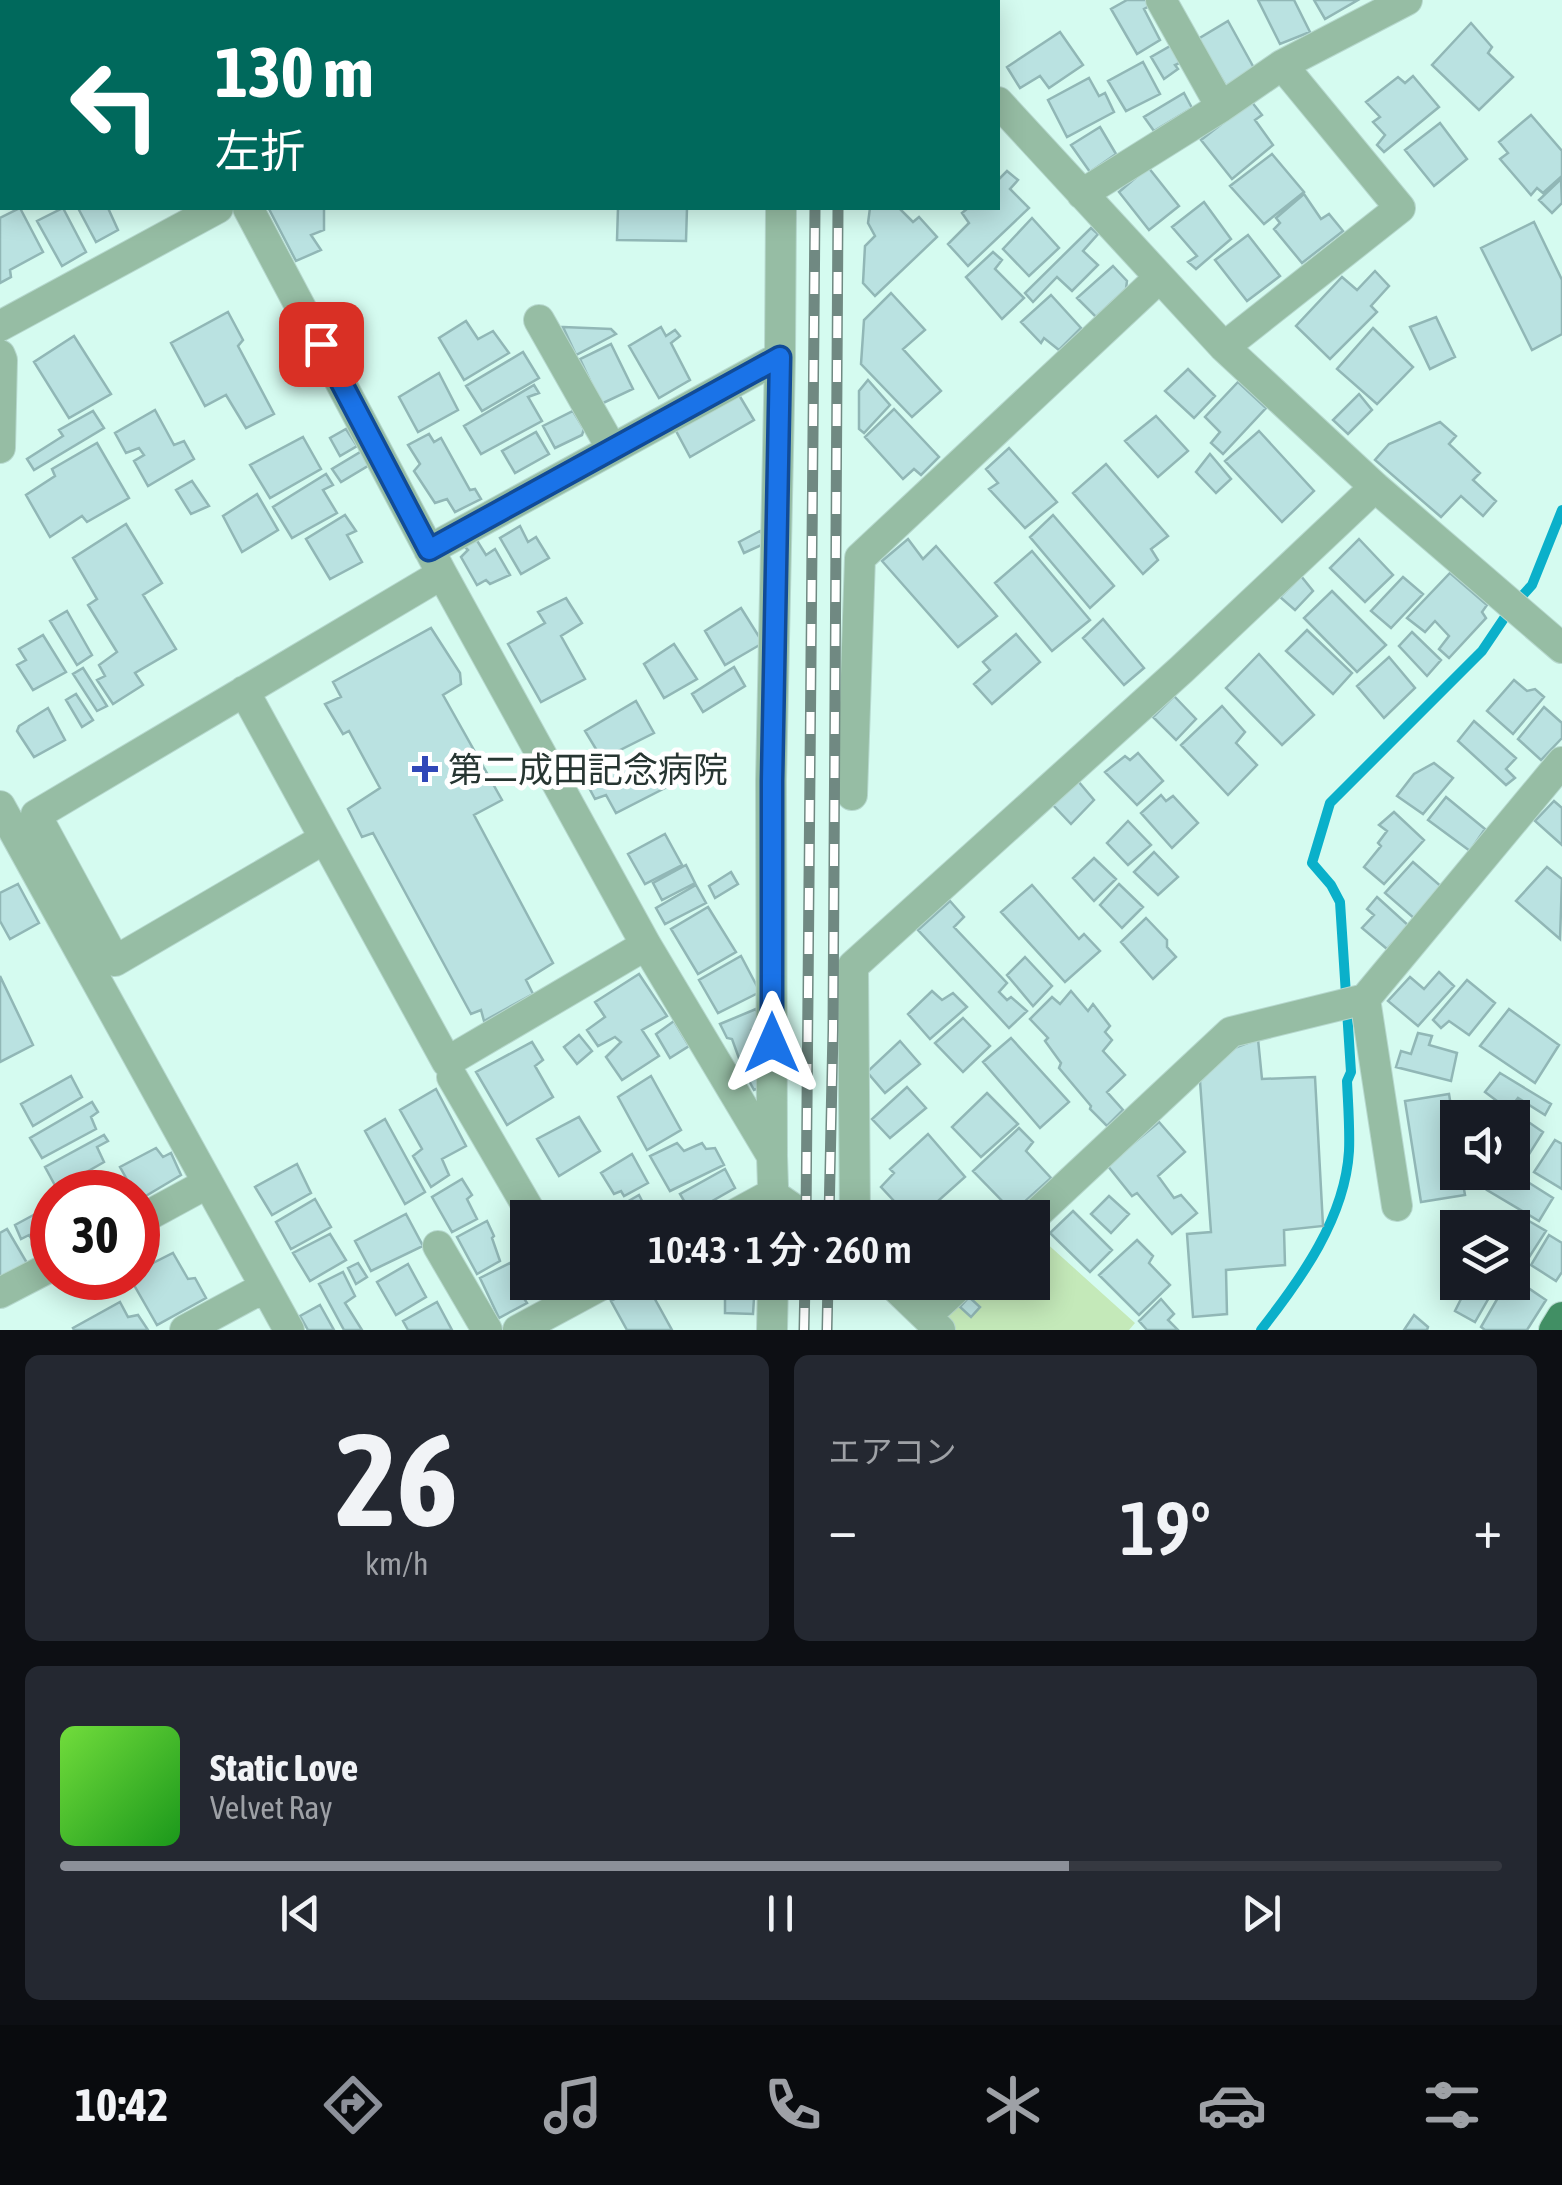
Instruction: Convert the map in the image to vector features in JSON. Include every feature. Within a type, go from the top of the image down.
[{"type":"main road","points":[[1554,1330],[1562,1317]]},
{"type":"street","points":[[1161,0],[1221,107]]},
{"type":"street","points":[[1082,194],[1282,65],[1407,0]]},
{"type":"street","points":[[1224,346],[1400,208],[1282,65]]},
{"type":"street","points":[[1000,104],[1224,346],[1374,487],[1562,648]]},
{"type":"street","points":[[0,326],[214,210]]},
{"type":"street","points":[[249,210],[646,945],[772,1156]]},
{"type":"street","points":[[773,1200],[772,781],[781,210]]},
{"type":"street","points":[[852,796],[860,558],[1159,278]]},
{"type":"street","points":[[539,320],[612,449]]},
{"type":"street","points":[[0,355],[0,448]]},
{"type":"street","points":[[324,839],[115,961],[36,815],[244,691],[612,449],[780,357]]},
{"type":"street","points":[[854,1200],[854,966],[1182,669],[1374,487]]},
{"type":"street","points":[[244,691],[446,1062],[646,945]]},
{"type":"street","points":[[1050,1201],[1231,1032],[1348,1003],[1562,762]]},
{"type":"street","points":[[0,806],[289,1330]]},
{"type":"street","points":[[1348,1003],[1397,1206]]},
{"type":"street","points":[[452,1078],[523,1200]]},
{"type":"street","points":[[160,1208],[208,1183]]},
{"type":"street","points":[[438,1246],[487,1330]]},
{"type":"street","points":[[0,1294],[30,1278]]},
{"type":"street","points":[[185,1330],[265,1286]]},
{"type":"street","points":[[518,1330],[566,1300]]},
{"type":"street","points":[[772,1330],[773,1300]]},
{"type":"street","points":[[909,1300],[933,1323],[949,1300]]},
{"type":"green space","points":[[1050,1246],[1135,1323],[1129,1330],[955,1330],[947,1322],[947,1310],[957,1300],[1050,1300]]},
{"type":"building","points":[[1127,0],[1150,0],[1153,4],[1144,9],[1160,40],[1137,54],[1111,9]]},
{"type":"building","points":[[1258,0],[1294,0],[1310,32],[1280,44]]},
{"type":"building","points":[[1314,0],[1358,0],[1325,19]]},
{"type":"building","points":[[1228,21],[1254,68],[1226,86],[1198,39]]},
{"type":"building","points":[[1471,23],[1492,47],[1488,53],[1513,77],[1479,110],[1432,65]]},
{"type":"building","points":[[1060,32],[1083,65],[1049,88],[1040,76],[1020,88],[1007,67]]},
{"type":"building","points":[[1172,45],[1182,62],[1164,79],[1151,57]]},
{"type":"building","points":[[1143,62],[1160,94],[1126,111],[1108,81]]},
{"type":"building","points":[[1413,76],[1439,107],[1384,152],[1377,145],[1385,135],[1373,122],[1380,117],[1366,102],[1398,77],[1405,83]]},
{"type":"building","points":[[1089,78],[1099,96],[1105,93],[1114,112],[1067,137],[1048,100]]},
{"type":"building","points":[[1184,93],[1192,108],[1154,131],[1144,117]]},
{"type":"building","points":[[1251,101],[1262,115],[1255,120],[1273,145],[1232,179],[1201,140]]},
{"type":"building","points":[[1531,115],[1562,151],[1562,176],[1543,193],[1537,188],[1531,195],[1500,159],[1508,153],[1499,142]]},
{"type":"building","points":[[1440,123],[1467,159],[1434,186],[1405,150]]},
{"type":"building","points":[[1100,127],[1116,154],[1090,172],[1071,145]]},
{"type":"building","points":[[1272,154],[1304,192],[1264,224],[1230,186]]},
{"type":"building","points":[[1148,167],[1179,206],[1149,230],[1119,192]]},
{"type":"building","points":[[1007,171],[1018,180],[1010,189],[1029,208],[968,266],[948,244],[969,223],[962,213],[966,210],[1000,210],[1000,178]]},
{"type":"building","points":[[1561,179],[1562,203],[1552,213],[1539,200]]},
{"type":"building","points":[[1304,194],[1321,219],[1329,214],[1343,231],[1302,263],[1274,229],[1280,223],[1276,218]]},
{"type":"building","points":[[1204,202],[1231,239],[1196,269],[1188,262],[1197,256],[1172,227]]},
{"type":"building","points":[[21,210],[43,252],[10,270],[11,277],[0,283],[0,218]]},
{"type":"building","points":[[64,210],[86,252],[62,266],[37,221]]},
{"type":"building","points":[[79,210],[109,210],[118,230],[96,242]]},
{"type":"building","points":[[270,210],[324,210],[324,230],[311,235],[321,250],[296,261]]},
{"type":"building","points":[[618,210],[687,210],[686,241],[617,240]]},
{"type":"building","points":[[870,210],[901,210],[913,222],[919,217],[937,237],[875,296],[863,283],[865,246],[875,236],[868,223]]},
{"type":"building","points":[[1032,218],[1059,248],[1029,276],[1003,249]]},
{"type":"building","points":[[1534,222],[1562,280],[1562,334],[1532,350],[1481,248]]},
{"type":"building","points":[[1091,228],[1098,234],[1083,251],[1098,265],[1072,291],[1057,277],[1033,302],[1025,293]]},
{"type":"building","points":[[1248,235],[1280,276],[1247,301],[1215,260]]},
{"type":"building","points":[[993,252],[1002,260],[995,269],[1024,298],[1002,319],[966,277]]},
{"type":"building","points":[[1113,266],[1127,281],[1126,289],[1096,317],[1077,298]]},
{"type":"building","points":[[1375,271],[1389,286],[1371,306],[1377,312],[1330,359],[1296,326],[1342,277],[1357,290]]},
{"type":"building","points":[[891,293],[925,330],[903,349],[941,391],[912,417],[861,364],[864,320]]},
{"type":"building","points":[[1051,295],[1081,328],[1059,350],[1044,338],[1041,343],[1021,322]]},
{"type":"building","points":[[228,312],[243,340],[238,346],[274,414],[246,428],[226,395],[205,406],[171,343]]},
{"type":"building","points":[[1436,317],[1455,357],[1430,369],[1410,327]]},
{"type":"building","points":[[466,321],[478,339],[493,331],[509,353],[464,380],[439,338]]},
{"type":"building","points":[[563,327],[611,329],[616,334],[576,355]]},
{"type":"building","points":[[661,327],[666,336],[675,330],[680,336],[671,343],[690,380],[659,398],[629,346]]},
{"type":"building","points":[[1373,328],[1413,367],[1377,404],[1337,369]]},
{"type":"building","points":[[74,336],[111,394],[69,418],[34,362]]},
{"type":"building","points":[[611,344],[633,389],[601,404],[580,359]]},
{"type":"building","points":[[523,352],[539,378],[482,411],[466,386]]},
{"type":"building","points":[[1188,369],[1215,396],[1194,418],[1165,391]]},
{"type":"building","points":[[439,373],[458,410],[418,432],[399,397]]},
{"type":"building","points":[[868,380],[890,405],[864,433],[859,429],[859,391]]},
{"type":"building","points":[[1238,382],[1266,408],[1223,454],[1211,443],[1220,432],[1205,417]]},
{"type":"building","points":[[534,385],[539,393],[528,397],[542,421],[481,454],[464,426]]},
{"type":"building","points":[[1359,394],[1372,410],[1348,434],[1333,420]]},
{"type":"building","points":[[739,395],[754,420],[690,457],[675,429]]},
{"type":"building","points":[[894,409],[939,457],[921,475],[914,469],[903,479],[865,437]]},
{"type":"building","points":[[155,410],[174,445],[184,441],[194,459],[148,486],[134,461],[144,455],[139,448],[126,453],[115,433]]},
{"type":"building","points":[[93,411],[104,428],[34,470],[27,459],[63,436],[59,430]]},
{"type":"building","points":[[573,411],[584,429],[582,435],[555,448],[543,426]]},
{"type":"building","points":[[1156,416],[1188,451],[1158,477],[1125,441]]},
{"type":"building","points":[[1440,422],[1456,436],[1449,444],[1480,473],[1473,480],[1496,501],[1483,516],[1461,496],[1441,517],[1375,460],[1389,444]]},
{"type":"building","points":[[346,429],[357,446],[340,456],[330,438]]},
{"type":"building","points":[[1259,431],[1314,491],[1282,522],[1225,461]]},
{"type":"building","points":[[536,432],[549,454],[515,473],[502,451]]},
{"type":"building","points":[[429,434],[434,442],[441,438],[470,490],[475,489],[481,499],[455,512],[447,499],[435,503],[414,471],[420,464],[408,445]]},
{"type":"building","points":[[303,437],[321,469],[270,498],[250,465]]},
{"type":"building","points":[[97,443],[129,498],[87,522],[82,516],[50,537],[26,495],[55,476],[52,469]]},
{"type":"building","points":[[1009,448],[1057,502],[1025,528],[989,489],[998,483],[986,469]]},
{"type":"building","points":[[362,451],[371,464],[341,482],[332,469]]},
{"type":"building","points":[[1210,454],[1231,479],[1216,493],[1196,472]]},
{"type":"building","points":[[1106,464],[1168,536],[1151,549],[1158,560],[1143,574],[1073,493]]},
{"type":"building","points":[[326,474],[333,485],[323,490],[337,513],[292,538],[273,507]]},
{"type":"building","points":[[192,481],[209,506],[191,514],[176,490]]},
{"type":"building","points":[[257,494],[278,530],[242,552],[223,516]]},
{"type":"building","points":[[345,515],[356,531],[347,535],[362,562],[330,579],[306,539]]},
{"type":"building","points":[[1053,515],[1114,586],[1090,608],[1030,537]]},
{"type":"building","points":[[126,524],[162,583],[143,595],[176,649],[135,673],[143,685],[113,704],[97,680],[105,676],[99,665],[117,652],[88,605],[97,599],[73,558]]},
{"type":"building","points":[[520,526],[528,542],[536,537],[549,558],[521,574],[500,538]]},
{"type":"building","points":[[760,531],[768,542],[744,553],[739,542]]},
{"type":"building","points":[[476,539],[486,555],[495,549],[510,575],[477,585],[461,557],[468,550],[464,546]]},
{"type":"building","points":[[908,539],[923,559],[936,546],[997,616],[958,647],[882,561]]},
{"type":"building","points":[[1359,539],[1393,575],[1365,602],[1330,568]]},
{"type":"building","points":[[1032,551],[1090,620],[1052,651],[995,583]]},
{"type":"building","points":[[1450,573],[1487,605],[1482,612],[1486,618],[1449,658],[1439,649],[1449,636],[1435,621],[1425,632],[1407,618]]},
{"type":"building","points":[[1301,576],[1313,591],[1295,610],[1280,597]]},
{"type":"building","points":[[1403,577],[1423,594],[1391,628],[1371,611]]},
{"type":"building","points":[[1332,591],[1386,645],[1357,672],[1304,618]]},
{"type":"building","points":[[566,598],[582,623],[561,636],[585,679],[541,702],[508,644],[545,623],[538,612]]},
{"type":"building","points":[[741,608],[763,643],[725,665],[705,631]]},
{"type":"building","points":[[67,611],[92,655],[77,665],[50,621]]},
{"type":"building","points":[[1103,619],[1144,668],[1124,685],[1083,638]]},
{"type":"building","points":[[431,628],[460,673],[461,684],[443,695],[502,800],[474,815],[553,963],[526,980],[533,994],[484,1021],[481,1010],[471,1014],[373,833],[362,837],[348,809],[380,788],[349,731],[343,734],[325,704],[341,697],[333,682]]},
{"type":"building","points":[[1307,630],[1352,673],[1333,694],[1286,651]]},
{"type":"building","points":[[1412,632],[1441,660],[1427,676],[1399,646]]},
{"type":"building","points":[[1016,634],[1040,662],[992,704],[974,684],[990,670],[983,662]]},
{"type":"building","points":[[43,635],[66,672],[33,690],[17,665],[26,660],[19,649]]},
{"type":"building","points":[[674,644],[697,679],[664,698],[644,664]]},
{"type":"building","points":[[1259,654],[1314,715],[1282,745],[1226,688]]},
{"type":"building","points":[[1389,657],[1415,688],[1384,718],[1357,686]]},
{"type":"building","points":[[734,667],[745,686],[703,712],[692,694]]},
{"type":"building","points":[[83,668],[107,706],[97,711],[73,674]]},
{"type":"building","points":[[1514,680],[1527,691],[1535,689],[1544,697],[1513,734],[1487,711]]},
{"type":"building","points":[[76,694],[93,720],[82,727],[66,700]]},
{"type":"building","points":[[1174,696],[1196,719],[1176,740],[1153,717]]},
{"type":"building","points":[[636,701],[654,733],[602,759],[585,731]]},
{"type":"building","points":[[1222,706],[1245,732],[1236,743],[1257,765],[1228,795],[1181,745]]},
{"type":"building","points":[[1544,707],[1562,723],[1562,738],[1541,760],[1518,739]]},
{"type":"building","points":[[48,708],[65,740],[34,757],[17,731]]},
{"type":"building","points":[[1474,721],[1516,758],[1506,769],[1515,778],[1506,785],[1458,741]]},
{"type":"building","points":[[645,751],[665,788],[616,813],[606,795],[595,799],[587,784]]},
{"type":"building","points":[[1138,753],[1163,781],[1137,805],[1105,772],[1125,756],[1130,760]]},
{"type":"building","points":[[1434,763],[1453,778],[1423,814],[1397,796],[1414,774]]},
{"type":"building","points":[[1078,781],[1094,800],[1071,824],[1053,805]]},
{"type":"building","points":[[1161,795],[1166,801],[1173,796],[1198,823],[1172,848],[1141,813]]},
{"type":"building","points":[[1446,797],[1485,829],[1470,851],[1428,820]]},
{"type":"building","points":[[1554,801],[1562,808],[1562,845],[1535,821]]},
{"type":"building","points":[[1394,812],[1424,840],[1384,884],[1364,867],[1381,846],[1378,843],[1387,831],[1379,825]]},
{"type":"building","points":[[1128,821],[1151,845],[1128,865],[1107,843]]},
{"type":"building","points":[[665,834],[682,865],[645,884],[628,854]]},
{"type":"building","points":[[1154,852],[1178,877],[1158,895],[1134,872]]},
{"type":"building","points":[[1094,858],[1116,879],[1094,901],[1073,878]]},
{"type":"building","points":[[1413,862],[1443,888],[1415,919],[1385,893]]},
{"type":"building","points":[[686,865],[695,883],[662,900],[653,883]]},
{"type":"building","points":[[1547,867],[1562,879],[1560,939],[1516,901]]},
{"type":"building","points":[[731,872],[738,884],[715,898],[709,886]]},
{"type":"building","points":[[18,884],[39,923],[10,939],[0,921],[0,893]]},
{"type":"building","points":[[1119,884],[1143,907],[1122,928],[1100,905]]},
{"type":"building","points":[[696,885],[706,903],[665,924],[656,908]]},
{"type":"building","points":[[1032,885],[1079,939],[1084,934],[1100,951],[1065,982],[1001,912]]},
{"type":"building","points":[[1377,897],[1409,926],[1387,949],[1362,928],[1374,915],[1367,909]]},
{"type":"building","points":[[950,901],[964,917],[954,927],[1007,983],[999,992],[1027,1011],[1009,1028],[918,930]]},
{"type":"building","points":[[708,907],[736,952],[698,974],[671,929]]},
{"type":"building","points":[[1146,918],[1167,940],[1167,947],[1176,957],[1153,979],[1121,942]]},
{"type":"building","points":[[741,956],[760,992],[718,1013],[699,980]]},
{"type":"building","points":[[1025,957],[1052,986],[1033,1006],[1007,975]]},
{"type":"building","points":[[1439,972],[1454,986],[1418,1026],[1388,1001],[1410,977],[1424,989]]},
{"type":"building","points":[[639,974],[667,1016],[642,1030],[659,1056],[622,1080],[606,1057],[621,1042],[615,1037],[598,1046],[587,1030],[605,1017],[595,1002]]},
{"type":"building","points":[[0,976],[33,1045],[0,1062]]},
{"type":"building","points":[[1467,980],[1495,1003],[1469,1035],[1449,1021],[1441,1028],[1433,1020]]},
{"type":"building","points":[[932,991],[942,1000],[953,993],[967,1007],[930,1039],[908,1014]]},
{"type":"building","points":[[1071,991],[1088,1011],[1093,1004],[1110,1026],[1105,1032],[1112,1040],[1103,1051],[1125,1075],[1107,1092],[1123,1110],[1107,1126],[1059,1068],[1061,1063],[1045,1041],[1048,1038],[1030,1019],[1052,997],[1060,1004]]},
{"type":"building","points":[[756,1009],[763,1026],[752,1030],[760,1052],[740,1061],[732,1039],[727,1038],[720,1024]]},
{"type":"building","points":[[1509,1009],[1559,1045],[1535,1083],[1480,1046]]},
{"type":"building","points":[[963,1018],[990,1046],[963,1072],[935,1043]]},
{"type":"building","points":[[674,1021],[689,1046],[670,1058],[656,1034]]},
{"type":"building","points":[[1418,1033],[1432,1036],[1429,1045],[1457,1053],[1451,1081],[1396,1067],[1401,1051],[1411,1054]]},
{"type":"building","points":[[579,1035],[592,1051],[577,1064],[564,1047]]},
{"type":"building","points":[[1011,1038],[1069,1102],[1040,1128],[983,1062]]},
{"type":"building","points":[[1258,1039],[1262,1079],[1315,1077],[1323,1226],[1284,1230],[1285,1265],[1226,1270],[1227,1314],[1193,1317],[1187,1234],[1211,1232],[1200,1081],[1229,1050]]},
{"type":"building","points":[[900,1041],[920,1064],[885,1093],[867,1072]]},
{"type":"building","points":[[532,1042],[543,1060],[535,1066],[553,1097],[507,1125],[476,1072]]},
{"type":"building","points":[[762,1056],[762,1087],[754,1090],[740,1064]]},
{"type":"building","points":[[1500,1073],[1551,1104],[1545,1115],[1530,1106],[1530,1100],[1496,1100],[1485,1092]]},
{"type":"building","points":[[71,1076],[82,1097],[33,1126],[21,1104]]},
{"type":"building","points":[[651,1076],[681,1130],[647,1150],[618,1097]]},
{"type":"building","points":[[907,1087],[926,1108],[890,1138],[872,1119]]},
{"type":"building","points":[[436,1089],[466,1146],[442,1159],[449,1175],[431,1187],[413,1156],[422,1149],[400,1110]]},
{"type":"building","points":[[987,1093],[1018,1124],[981,1157],[952,1127]]},
{"type":"building","points":[[1449,1094],[1450,1100],[1440,1100],[1440,1190],[1464,1190],[1465,1195],[1421,1202],[1405,1101]]},
{"type":"building","points":[[92,1102],[98,1112],[91,1117],[96,1129],[42,1158],[30,1138]]},
{"type":"building","points":[[579,1117],[600,1151],[559,1176],[537,1139]]},
{"type":"building","points":[[385,1119],[425,1192],[405,1204],[365,1131]]},
{"type":"building","points":[[1159,1122],[1185,1152],[1158,1176],[1174,1198],[1181,1195],[1197,1213],[1172,1234],[1137,1193],[1132,1196],[1107,1165]]},
{"type":"building","points":[[1530,1123],[1543,1132],[1530,1153]]},
{"type":"building","points":[[1019,1128],[1033,1142],[1026,1151],[1051,1178],[1026,1200],[1001,1200],[973,1171]]},
{"type":"building","points":[[928,1134],[965,1177],[939,1200],[893,1200],[881,1187],[894,1173],[890,1169]]},
{"type":"building","points":[[104,1135],[108,1141],[97,1147],[104,1162],[90,1170],[45,1167]]},
{"type":"building","points":[[1555,1140],[1562,1144],[1562,1189],[1534,1172]]},
{"type":"building","points":[[677,1143],[684,1151],[702,1143],[706,1149],[715,1148],[724,1165],[670,1191],[650,1156]]},
{"type":"building","points":[[156,1148],[163,1157],[171,1153],[181,1175],[160,1188],[160,1170],[120,1167]]},
{"type":"building","points":[[632,1154],[648,1183],[624,1196],[621,1191],[614,1194],[601,1173]]},
{"type":"building","points":[[297,1164],[311,1193],[272,1215],[255,1187]]},
{"type":"building","points":[[725,1169],[735,1188],[714,1200],[683,1200],[680,1194]]},
{"type":"building","points":[[462,1179],[472,1195],[467,1199],[477,1219],[452,1232],[432,1197]]},
{"type":"building","points":[[1530,1183],[1553,1198],[1539,1221],[1530,1216],[1530,1210],[1521,1210],[1487,1190],[1530,1190]]},
{"type":"building","points":[[1109,1196],[1129,1214],[1111,1233],[1091,1214]]},
{"type":"building","points":[[315,1199],[331,1227],[291,1249],[276,1222]]},
{"type":"building","points":[[1073,1211],[1112,1250],[1090,1272],[1050,1233]]},
{"type":"building","points":[[406,1214],[423,1246],[371,1271],[355,1241]]},
{"type":"building","points":[[30,1217],[30,1236],[21,1239],[15,1225]]},
{"type":"building","points":[[487,1221],[500,1261],[477,1274],[457,1237]]},
{"type":"building","points":[[1530,1222],[1546,1231],[1530,1256]]},
{"type":"building","points":[[7,1229],[27,1263],[0,1277],[0,1233]]},
{"type":"building","points":[[330,1234],[346,1260],[310,1281],[293,1253]]},
{"type":"building","points":[[1549,1235],[1562,1243],[1562,1272],[1556,1281],[1531,1265]]},
{"type":"building","points":[[1137,1240],[1153,1256],[1149,1263],[1170,1285],[1139,1315],[1099,1275]]},
{"type":"building","points":[[173,1253],[188,1279],[195,1278],[206,1298],[157,1325],[143,1300],[160,1300],[160,1260]]},
{"type":"building","points":[[358,1263],[367,1277],[356,1284],[348,1268]]},
{"type":"building","points":[[510,1263],[510,1300],[527,1303],[499,1318],[480,1278]]},
{"type":"building","points":[[408,1264],[426,1297],[396,1315],[377,1282]]},
{"type":"building","points":[[343,1272],[355,1296],[345,1303],[362,1330],[344,1330],[319,1284]]},
{"type":"building","points":[[1530,1289],[1546,1300],[1527,1330],[1481,1327],[1497,1300],[1530,1300]]},
{"type":"building","points":[[1161,1299],[1174,1314],[1168,1320],[1178,1330],[1147,1330],[1139,1321]]},
{"type":"building","points":[[655,1300],[672,1330],[627,1330],[611,1301]]},
{"type":"building","points":[[725,1300],[754,1300],[753,1314],[725,1313]]},
{"type":"building","points":[[972,1300],[980,1307],[971,1317],[960,1307]]},
{"type":"building","points":[[1460,1300],[1488,1300],[1475,1322],[1455,1311]]},
{"type":"building","points":[[120,1302],[128,1317],[138,1315],[148,1330],[74,1330],[73,1328]]},
{"type":"building","points":[[437,1302],[452,1330],[408,1330],[403,1321]]},
{"type":"building","points":[[320,1305],[334,1330],[308,1330],[300,1316]]},
{"type":"building","points":[[1414,1315],[1428,1327],[1427,1330],[1404,1330]]},
{"type":"waterway","points":[[1261,1330],[1318,1246],[1346,1176],[1347,1081],[1351,1072],[1340,902],[1312,863],[1330,803],[1482,651],[1532,585],[1562,510]]},
{"type":"railway","points":[[806,1200],[815,210]]},
{"type":"railway","points":[[829,1200],[838,210]]},
{"type":"railway","points":[[804,1330],[805,1300]]},
{"type":"railway","points":[[827,1330],[828,1300]]},
{"type":"place","name":"第二成田記念病院","points":[[425,769]]},
{"type":"route","points":[[321,344],[429,550],[780,357],[772,781],[772,1043]]}]
